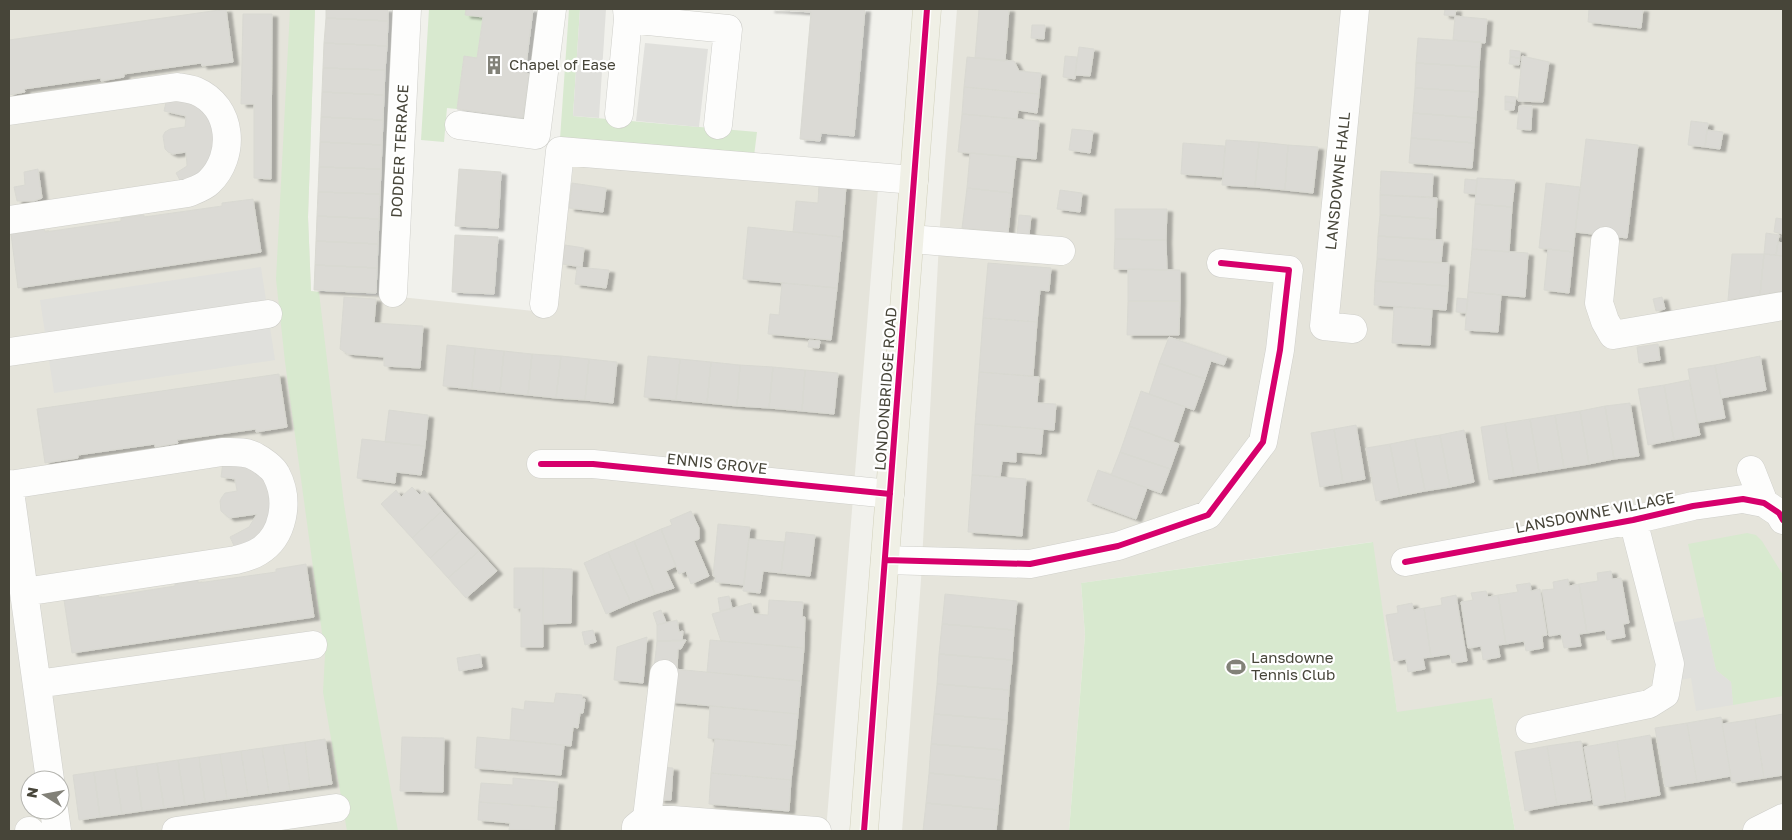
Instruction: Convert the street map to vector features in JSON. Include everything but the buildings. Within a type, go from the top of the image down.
[{"type":"main road","name":"LONDONBRIDGE ROAD","points":[[864,831],[927,9]]},
{"type":"street","name":"DODDER TERRACE","points":[[392,293],[407,9]]},
{"type":"street","points":[[458,125],[536,135],[552,9]]},
{"type":"street","name":"LANSDOWNE HALL","points":[[1353,329],[1324,326],[1355,9]]},
{"type":"street","points":[[619,114],[627,14],[698,17],[728,29],[718,125]]},
{"type":"street","points":[[9,111],[177,87],[196,91],[212,103],[223,120],[228,148],[222,167],[208,184],[188,193],[9,220]]},
{"type":"street","points":[[544,304],[560,150],[914,180]]},
{"type":"street","points":[[910,239],[1062,251]]},
{"type":"street","points":[[1605,241],[1600,304],[1605,321],[1613,335],[1783,306]]},
{"type":"street","points":[[885,560],[1030,564],[1118,546],[1208,515],[1263,442],[1280,350],[1289,270],[1221,264]]},
{"type":"street","points":[[9,352],[268,314]]},
{"type":"street","points":[[20,602],[236,560],[258,552],[274,538],[283,514],[284,494],[276,472],[255,456],[238,452],[222,452],[9,484],[20,602],[37,684],[49,770]]},
{"type":"street","name":"ENNIS GROVE","points":[[541,464],[593,464],[890,494]]},
{"type":"street","points":[[1751,470],[1773,512]]},
{"type":"street","name":"LANSDOWNE VILLAGE","points":[[1404,562],[1633,520],[1692,506],[1743,499],[1773,512]]},
{"type":"street","name":"LANSDOWNE VILLAGE","points":[[1530,729],[1649,704],[1665,694],[1670,664],[1633,520]]},
{"type":"street","points":[[37,684],[313,644]]},
{"type":"street","points":[[664,674],[641,824],[817,831]]},
{"type":"street","points":[[176,831],[336,808]]},
{"type":"street","points":[[1757,831],[1783,818]]},
{"type":"shaded area","points":[[9,9],[315,9],[308,217],[311,291],[410,298],[552,313],[556,282],[562,264],[574,158],[878,189],[826,831],[9,831]]},
{"type":"shaded area","points":[[580,9],[606,9],[599,118],[573,116]]},
{"type":"shaded area","points":[[957,9],[1783,9],[1783,831],[1515,831],[1492,699],[1397,713],[1372,542],[1081,583],[1085,635],[1069,831],[902,831],[921,580],[940,224]]},
{"type":"shaded area","points":[[645,43],[708,49],[699,127],[636,121]]},
{"type":"shaded area","points":[[261,267],[275,360],[54,393],[40,300]]},
{"type":"shaded area","points":[[1704,617],[1716,670],[1731,682],[1733,705],[1696,711],[1691,678],[1680,680],[1670,623]]},
{"type":"green space","points":[[290,9],[315,9],[308,217],[311,291],[319,292],[344,504],[373,689],[398,831],[347,831],[323,692],[325,655],[285,362],[276,279]]},
{"type":"green space","points":[[429,9],[466,9],[466,15],[483,17],[477,58],[464,57],[457,109],[447,108],[444,142],[421,140]]},
{"type":"green space","points":[[569,9],[580,9],[573,116],[757,132],[754,156],[560,139]]},
{"type":"green space","points":[[1747,533],[1756,535],[1762,541],[1783,575],[1783,696],[1733,705],[1731,682],[1716,670],[1688,544]]},
{"type":"green space","name":"Lansdowne Tennis Club","points":[[1373,542],[1397,712],[1492,698],[1515,831],[1069,831],[1085,635],[1081,583]]},
{"type":"cycle path","points":[[864,831],[927,9]]},
{"type":"cycle path","points":[[885,560],[1030,564],[1118,546],[1208,515],[1263,442],[1280,350],[1289,270],[1221,263]]},
{"type":"cycle path","points":[[541,464],[593,464],[890,494]]},
{"type":"cycle path","points":[[1405,562],[1633,520],[1693,506],[1743,499],[1764,503],[1779,513],[1783,520]]},
{"type":"place","name":"Chapel of Ease","points":[[494,65]]},
{"type":"place","name":"Lansdowne Tennis Club","points":[[1236,667]]}]
